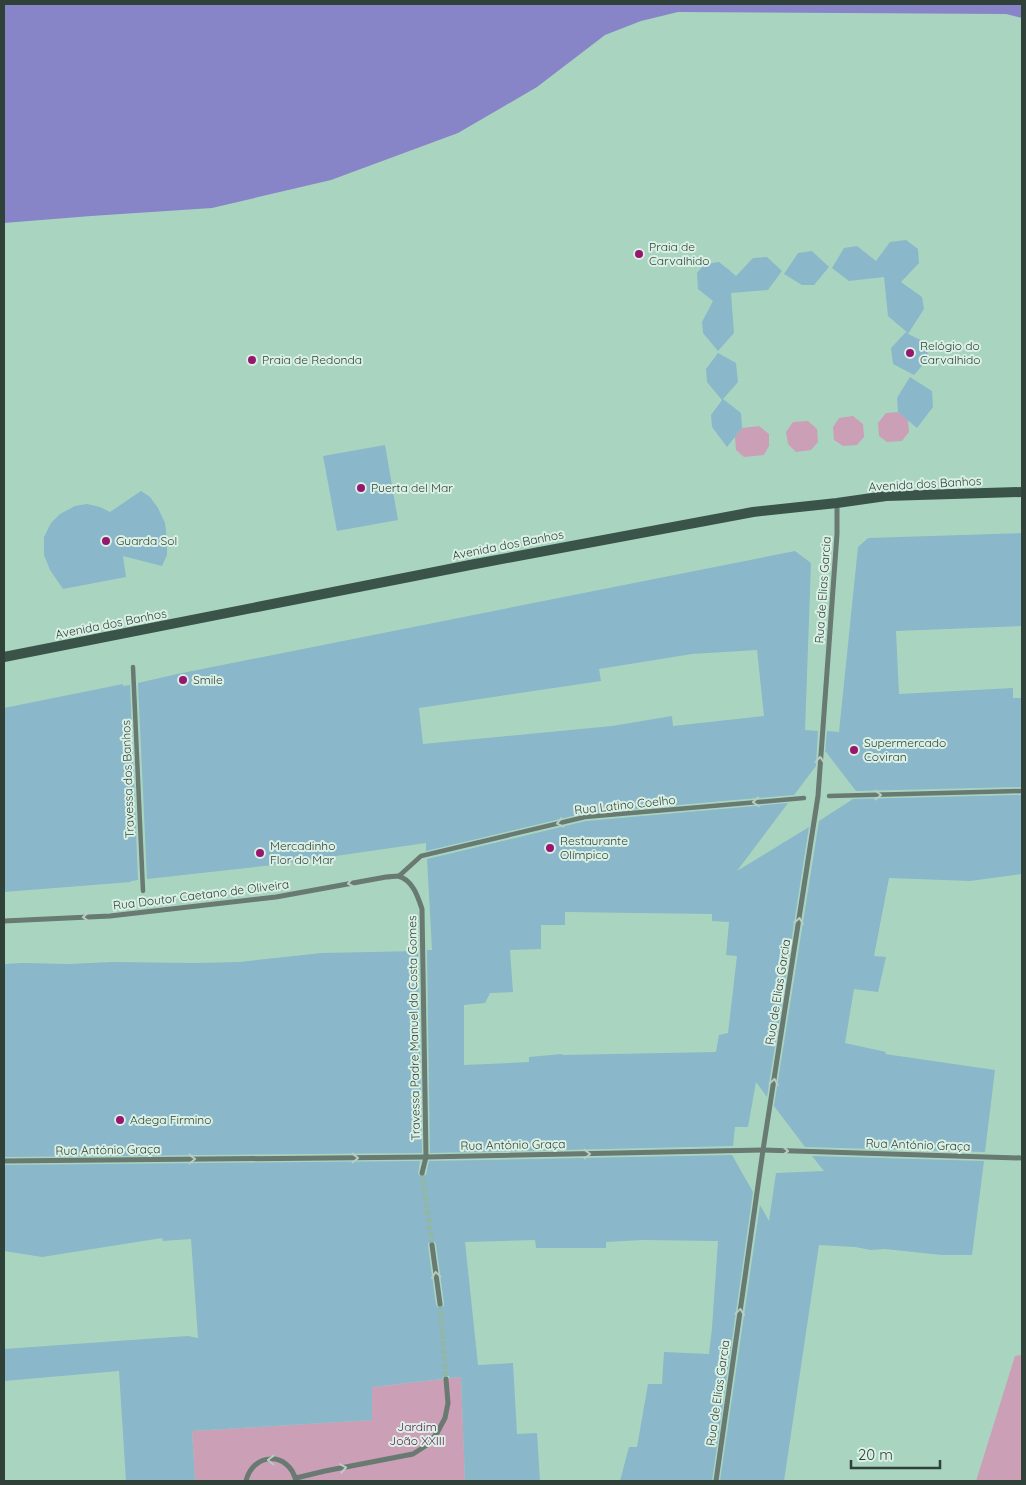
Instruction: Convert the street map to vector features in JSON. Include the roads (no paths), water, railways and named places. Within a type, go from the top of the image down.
[{"type":"main road","name":"Avenida dos Banhos","points":[[4,657],[470,565],[753,512],[886,496],[1022,492]]},
{"type":"street","name":"Rua de Elias Garcia","points":[[716,1481],[763,1150],[818,796],[837,534],[837,503]]},
{"type":"street","name":"Travessa dos Banhos","points":[[134,667],[143,891]]},
{"type":"street","points":[[830,796],[1022,791]]},
{"type":"street","name":"Rua Latino Coelho","points":[[399,876],[421,856],[585,817],[804,798]]},
{"type":"street","name":"Rua Doutor Caetano de Oliveira","points":[[4,921],[110,916],[276,897],[399,876]]},
{"type":"street","name":"Travessa Padre Manuel da Costa Gomes","points":[[399,876],[416,892],[422,909],[426,1157],[422,1173]]},
{"type":"street","name":"Rua António Graça","points":[[4,1161],[426,1157],[763,1150],[1022,1158]]},
{"type":"street","points":[[432,1245],[440,1304]]},
{"type":"street","points":[[246,1481],[253,1466],[269,1459],[275,1459],[286,1464],[291,1468],[296,1480],[325,1471],[413,1454],[427,1445],[437,1434],[445,1418],[448,1403],[446,1379]]},
{"type":"tunnel","points":[[422,1173],[432,1245]]},
{"type":"tunnel","points":[[440,1304],[446,1379]]},
{"type":"place","name":"Praia de Carvalhido","points":[[639,254]]},
{"type":"place","name":"Relógio do Carvalhido","points":[[910,353]]},
{"type":"place","name":"Praia de Redonda","points":[[252,360]]},
{"type":"place","name":"Puerta del Mar","points":[[361,488]]},
{"type":"place","name":"Guarda Sol","points":[[106,541]]},
{"type":"place","name":"Smile","points":[[183,680]]},
{"type":"place","name":"Supermercado Coviran","points":[[854,750]]},
{"type":"place","name":"Restaurante Olímpico","points":[[550,848]]},
{"type":"place","name":"Mercadinho Flor do Mar","points":[[260,853]]},
{"type":"place","name":"Adega Firmino","points":[[120,1120]]},
{"type":"park label","name":"Jardim João XXIII","points":[[417,1434]]}]
